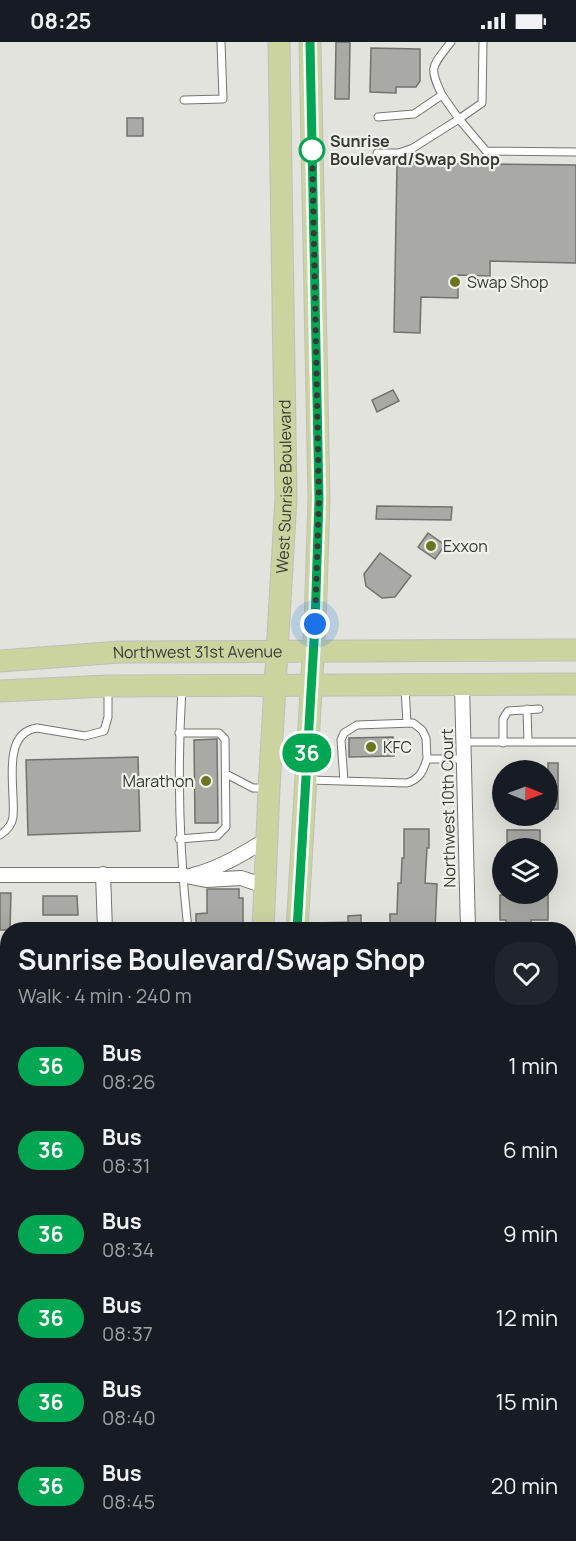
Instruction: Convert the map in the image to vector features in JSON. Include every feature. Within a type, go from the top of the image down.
[{"type":"main road","name":"West Sunrise Boulevard","points":[[263,922],[274,685],[286,498],[279,42]]},
{"type":"main road","name":"West Sunrise Boulevard","points":[[297,922],[314,651],[319,499],[310,42]]},
{"type":"main road","name":"Northwest 31st Avenue","points":[[0,661],[120,652],[576,650]]},
{"type":"main road","name":"Northwest 31st Avenue","points":[[0,691],[108,686],[576,684]]},
{"type":"street","name":"Northwest 10th Court","points":[[462,685],[468,922]]},
{"type":"street","points":[[185,876],[213,870],[267,839]]},
{"type":"street","points":[[103,874],[105,922]]},
{"type":"street","points":[[0,875],[103,874],[185,876],[206,880],[241,878],[265,886]]},
{"type":"lane","points":[[183,100],[222,99],[221,42]]},
{"type":"lane","points":[[451,42],[433,66],[433,77],[442,95],[459,119],[486,151],[576,152]]},
{"type":"lane","points":[[377,153],[399,153],[413,148],[482,103],[483,42]]},
{"type":"lane","points":[[378,117],[414,114],[442,95]]},
{"type":"lane","points":[[405,684],[406,723]]},
{"type":"lane","points":[[0,835],[13,819],[11,760],[15,741],[30,729],[37,728],[85,736],[104,731],[108,717],[108,686]]},
{"type":"lane","points":[[182,686],[179,733],[179,838],[185,876],[188,922]]},
{"type":"lane","points":[[527,709],[528,742]]},
{"type":"lane","points":[[503,743],[503,718],[508,711],[539,709]]},
{"type":"lane","points":[[305,780],[407,783],[415,780],[422,773],[427,759],[426,738],[422,730],[413,723],[406,723],[357,725],[344,733],[340,740],[344,781]]},
{"type":"lane","points":[[179,733],[219,733],[225,739],[226,774],[226,827],[217,836],[179,838]]},
{"type":"lane","points":[[463,742],[576,742]]},
{"type":"lane","points":[[427,759],[464,759]]},
{"type":"lane","points":[[226,774],[253,788],[269,789]]},
{"type":"building","points":[[336,42],[350,42],[349,99],[335,99]]},
{"type":"building","points":[[371,48],[420,49],[420,81],[416,87],[396,87],[396,93],[370,92]]},
{"type":"building","points":[[127,118],[143,118],[143,136],[127,136]]},
{"type":"building","points":[[397,163],[576,165],[576,263],[490,261],[490,276],[458,275],[458,298],[421,297],[420,333],[394,332]]},
{"type":"building","points":[[393,390],[399,401],[377,412],[372,400]]},
{"type":"building","points":[[377,506],[452,507],[451,520],[376,519]]},
{"type":"building","name":"Exxon","points":[[428,533],[445,545],[435,559],[418,547]]},
{"type":"building","points":[[380,553],[411,576],[395,597],[382,598],[366,586],[364,574]]},
{"type":"building","name":"KFC","points":[[393,737],[394,756],[349,757],[349,738]]},
{"type":"building","name":"Marathon","points":[[217,739],[218,823],[195,823],[194,740]]},
{"type":"building","points":[[138,757],[140,831],[28,835],[26,760]]},
{"type":"building","points":[[404,829],[429,829],[425,883],[437,884],[435,922],[390,922],[390,914],[397,914],[398,883],[401,883],[402,858],[404,858]]},
{"type":"building","points":[[507,830],[540,830],[540,838],[507,838]]},
{"type":"building","points":[[207,889],[239,889],[239,898],[243,898],[243,922],[196,922],[196,914],[207,913]]},
{"type":"building","points":[[0,893],[11,893],[10,922],[0,922]]},
{"type":"building","points":[[43,896],[77,896],[78,915],[43,915]]},
{"type":"building","points":[[500,904],[548,904],[548,920],[506,922],[506,920],[500,920]]},
{"type":"building","points":[[361,915],[361,922],[349,922],[348,916]]},
{"type":"bus line","name":"36","points":[[297,922],[315,624],[319,499],[310,42]]},
{"type":"place","name":"Sunrise Boulevard/Swap Shop","points":[[312,150]]},
{"type":"place","name":"Swap Shop","points":[[455,282]]},
{"type":"place","name":"Exxon","points":[[431,546]]},
{"type":"place","name":"KFC","points":[[371,747]]},
{"type":"place","name":"Marathon","points":[[206,781]]},
{"type":"route","points":[[312,150],[312,143],[319,499],[315,624]]}]
